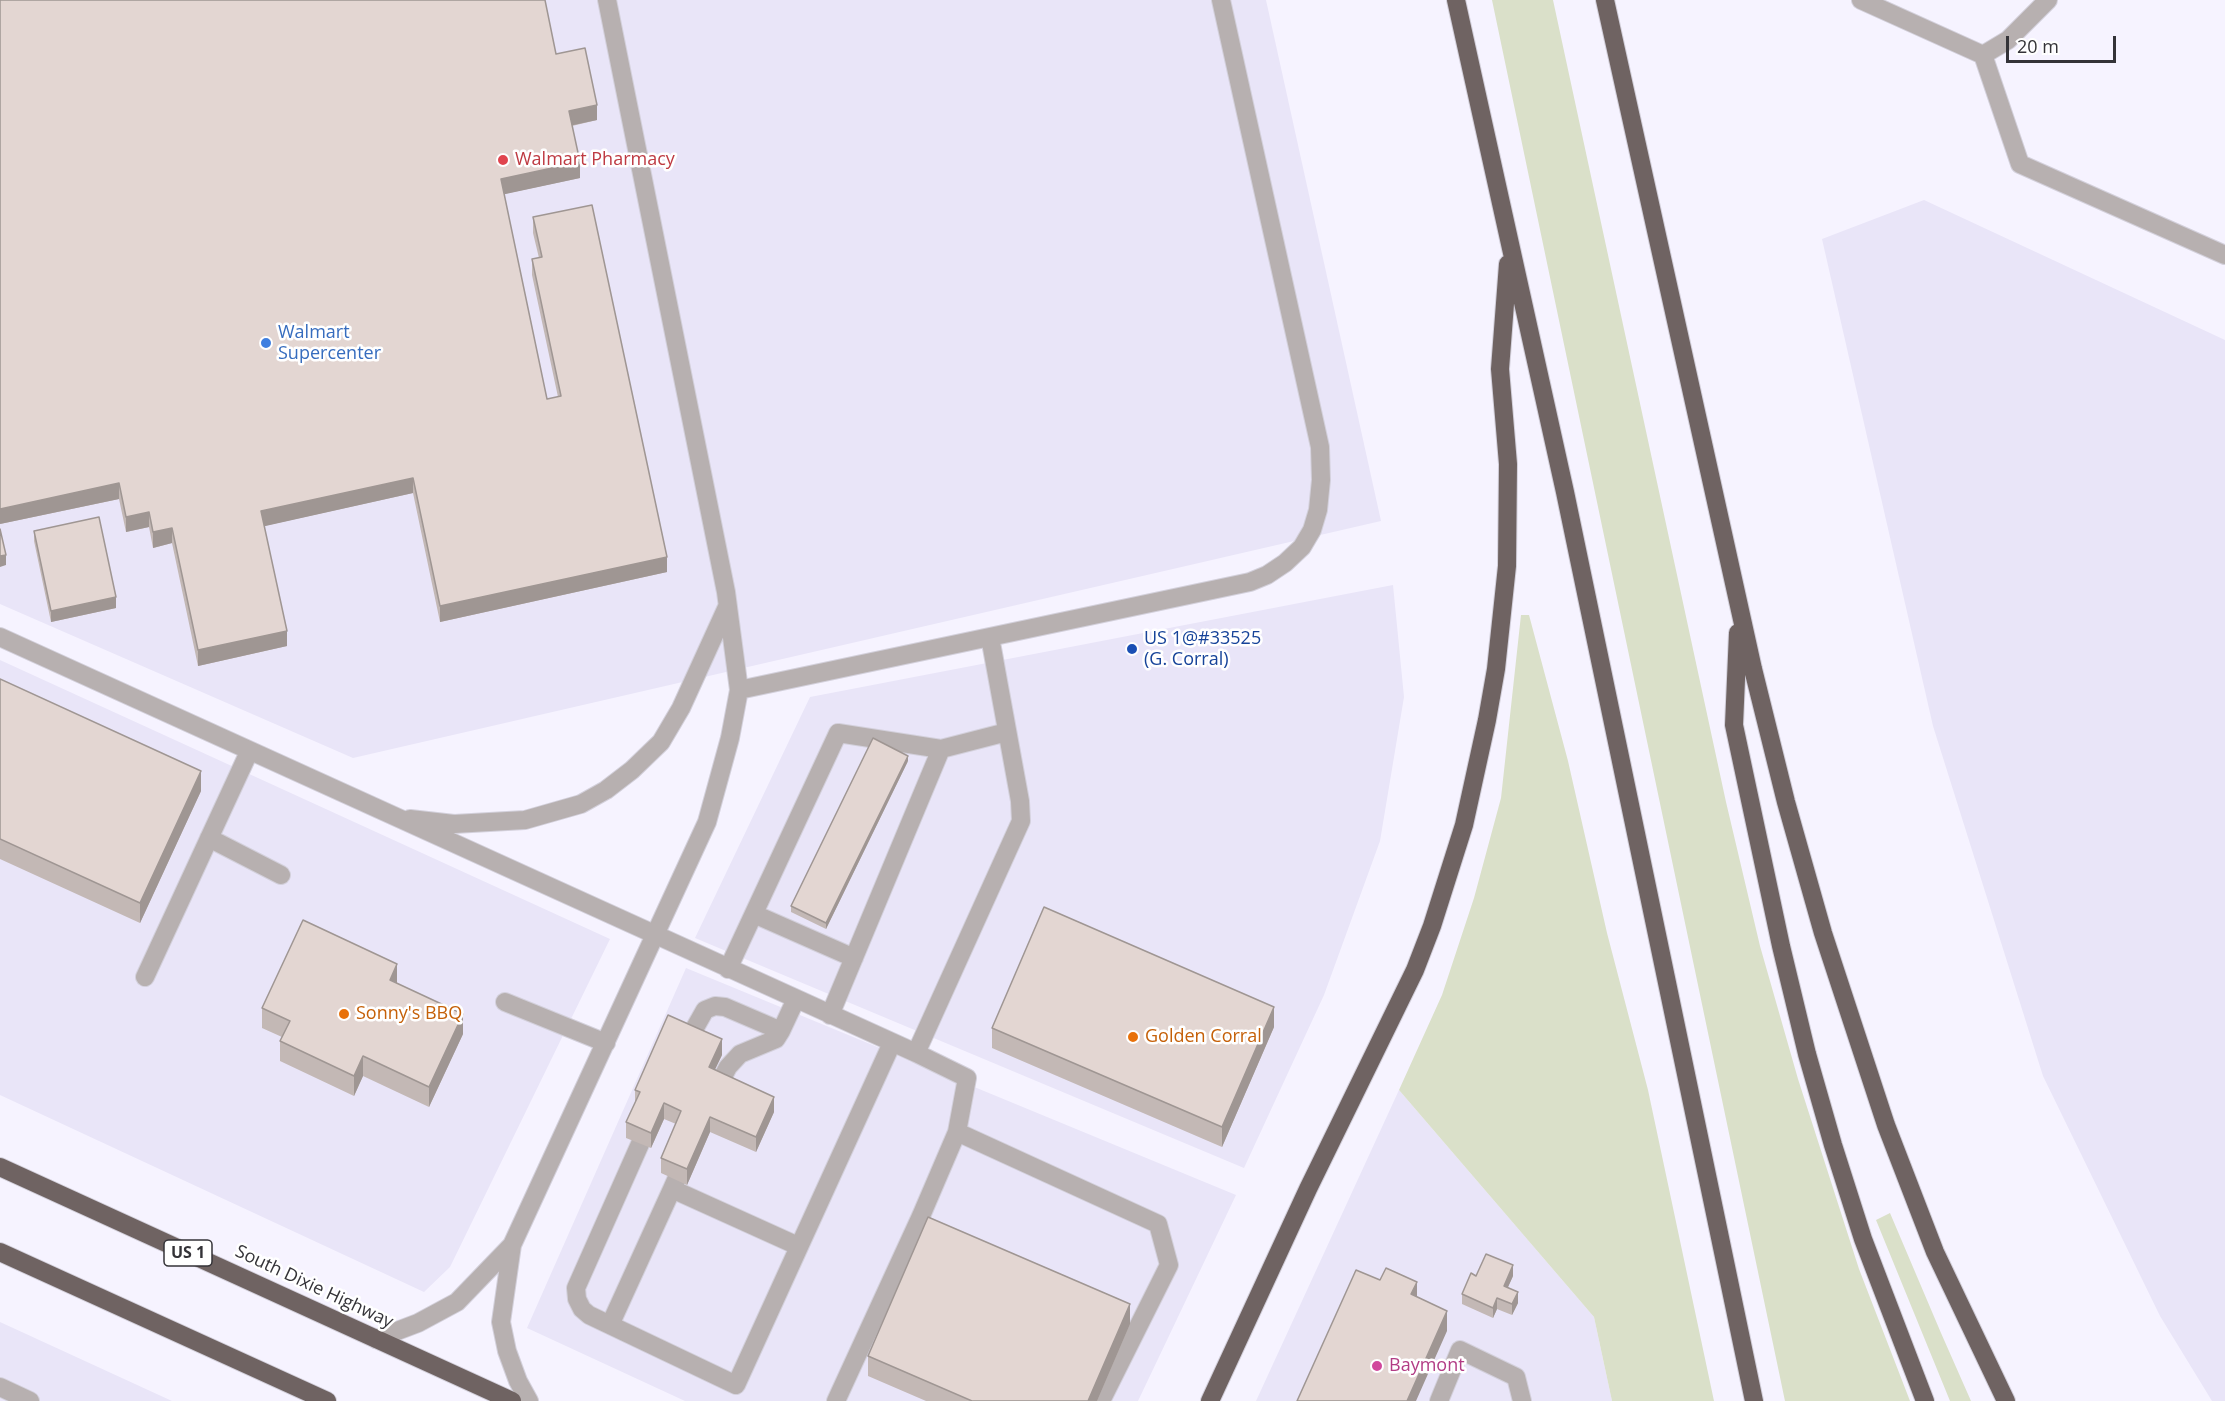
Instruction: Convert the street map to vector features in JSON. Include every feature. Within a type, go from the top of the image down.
[{"type":"highway","points":[[1456,0],[1565,492],[1754,1401]]},
{"type":"highway","points":[[1605,0],[1739,610],[1804,867],[1833,966],[1878,1104],[1935,1252],[2006,1401]]},
{"type":"highway","points":[[1210,1401],[1308,1189],[1414,970],[1436,916],[1464,825],[1477,774],[1492,689],[1507,566],[1508,464],[1500,369],[1509,244]]},
{"type":"highway","points":[[1739,610],[1734,725],[1781,946],[1807,1054],[1833,1145],[1863,1239],[1925,1401]]},
{"type":"highway","name":"South Dixie Highway","points":[[0,1167],[512,1401]]},
{"type":"highway","points":[[0,1252],[327,1401]]},
{"type":"lane","points":[[529,1401],[518,1381],[507,1351],[501,1322],[512,1245],[707,822],[730,738],[739,690],[728,606],[607,0]]},
{"type":"lane","points":[[739,690],[1250,582],[1285,563],[1302,547],[1312,530],[1318,510],[1321,480],[1320,447],[1221,0]]},
{"type":"lane","points":[[1983,55],[2008,40],[2048,0]]},
{"type":"lane","points":[[1861,1],[1983,55],[2020,164],[2225,255]]},
{"type":"lane","points":[[393,818],[454,824],[525,820],[581,804],[606,790],[632,770],[660,742],[681,708],[728,606]]},
{"type":"lane","points":[[916,1053],[1021,821],[1020,801],[990,637]]},
{"type":"lane","points":[[0,638],[967,1078],[957,1132],[927,1218],[836,1401]]},
{"type":"lane","points":[[728,969],[838,733],[941,749],[1007,732]]},
{"type":"lane","points":[[830,1015],[941,749]]},
{"type":"lane","points":[[145,976],[249,752]]},
{"type":"lane","points":[[209,838],[280,875]]},
{"type":"lane","points":[[754,914],[854,958]]},
{"type":"lane","points":[[717,1086],[728,1067],[740,1053],[769,1043],[781,1031],[796,999]]},
{"type":"lane","points":[[505,1002],[606,1043]]},
{"type":"lane","points":[[688,1040],[705,1010],[715,1006],[725,1007],[781,1031]]},
{"type":"lane","points":[[640,1144],[576,1288],[577,1299],[589,1315],[736,1385],[892,1043]]},
{"type":"lane","points":[[957,1132],[1158,1224],[1169,1265],[1101,1401]]},
{"type":"lane","points":[[610,1325],[674,1184],[798,1246]]},
{"type":"lane","points":[[376,1339],[418,1323],[457,1302],[512,1245]]},
{"type":"lane","points":[[1122,1307],[1143,1317]]},
{"type":"lane","points":[[1440,1401],[1460,1350],[1516,1377],[1522,1401]]},
{"type":"lane","points":[[0,1387],[30,1401]]},
{"type":"shaded area","points":[[0,0],[1266,0],[1381,521],[353,758],[0,604]]},
{"type":"shaded area","points":[[1924,200],[2225,340],[2225,1401],[2212,1401],[2160,1316],[2043,1076],[1933,726],[1822,239]]},
{"type":"shaded area","points":[[1393,585],[1404,697],[1380,841],[1324,995],[1244,1168],[695,938],[810,697]]},
{"type":"shaded area","points":[[0,660],[610,939],[450,1267],[424,1292],[0,1095]]},
{"type":"shaded area","points":[[686,968],[1236,1195],[1138,1401],[685,1401],[527,1328]]},
{"type":"shaded area","points":[[1399,1090],[1594,1317],[1612,1401],[1256,1401]]},
{"type":"shaded area","points":[[0,1322],[172,1401],[0,1401]]},
{"type":"green space","points":[[1492,0],[1553,0],[1726,802],[1760,946],[1798,1079],[1859,1269],[1910,1401],[1785,1401]]},
{"type":"green space","points":[[1521,615],[1529,615],[1568,761],[1607,933],[1648,1090],[1714,1401],[1612,1401],[1594,1317],[1399,1090],[1442,995],[1474,898],[1501,798]]},
{"type":"green space","points":[[1890,1213],[1971,1401],[1950,1401],[1876,1220]]},
{"type":"building","name":"Walmart Supercenter","points":[[0,0],[545,0],[556,54],[585,48],[597,105],[569,111],[580,162],[501,179],[547,399],[561,396],[532,259],[542,257],[533,217],[592,205],[667,557],[440,606],[413,478],[261,511],[287,631],[198,650],[172,528],[153,532],[149,512],[126,517],[119,483],[0,509]]},
{"type":"building","points":[[99,517],[116,597],[51,611],[34,531]]},
{"type":"building","points":[[0,529],[6,555],[0,556]]},
{"type":"building","points":[[0,679],[201,771],[140,903],[0,839]]},
{"type":"building","points":[[873,738],[908,756],[826,923],[791,906]]},
{"type":"building","name":"Golden Corral","points":[[1044,907],[1274,1007],[1222,1127],[992,1028]]},
{"type":"building","name":"Sonny's BBQ","points":[[303,920],[397,964],[390,980],[463,1014],[429,1087],[363,1056],[354,1076],[280,1041],[290,1021],[262,1008]]},
{"type":"building","points":[[668,1015],[722,1039],[709,1067],[774,1097],[756,1137],[710,1117],[687,1169],[661,1158],[681,1111],[664,1103],[651,1133],[626,1122],[640,1092],[635,1090]]},
{"type":"building","points":[[928,1217],[1130,1304],[1088,1401],[972,1401],[868,1356]]},
{"type":"building","points":[[1486,1254],[1513,1265],[1504,1286],[1518,1292],[1512,1304],[1497,1298],[1493,1308],[1462,1294],[1471,1273],[1476,1276]]},
{"type":"building","name":"Baymont","points":[[1386,1268],[1417,1282],[1411,1294],[1447,1311],[1407,1401],[1297,1401],[1356,1270],[1380,1280]]},
{"type":"place","name":"Walmart Pharmacy","points":[[503,160]]},
{"type":"place","name":"Walmart Supercenter","points":[[266,343]]},
{"type":"place","name":"US 1@#33525 (G. Corral)","points":[[1132,649]]},
{"type":"place","name":"Sonny's BBQ","points":[[344,1014]]},
{"type":"place","name":"Golden Corral","points":[[1133,1037]]},
{"type":"place","name":"Baymont","points":[[1377,1366]]}]
